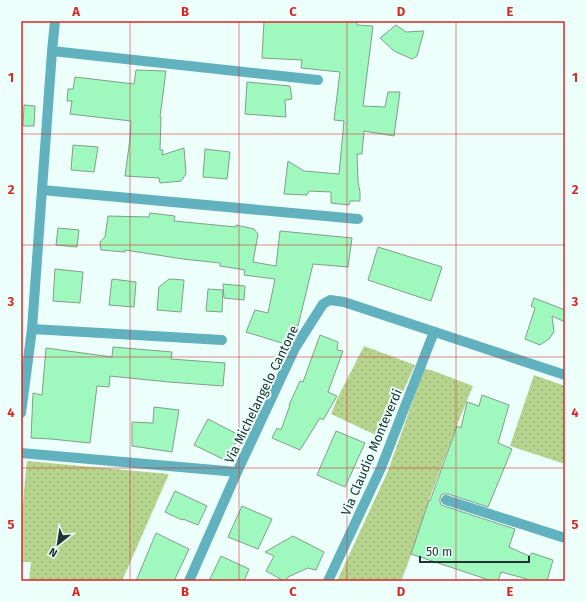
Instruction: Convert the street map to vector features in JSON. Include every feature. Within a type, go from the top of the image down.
[{"type":"street","points":[[21,413],[32,329],[55,21]]},
{"type":"street","points":[[52,51],[318,80]]},
{"type":"street","points":[[42,190],[358,218]]},
{"type":"street","name":"Via Michelangelo Cantone","points":[[189,581],[237,472],[295,348],[323,304],[330,300],[344,302],[565,375]]},
{"type":"street","points":[[32,329],[222,340]]},
{"type":"street","name":"Via Claudio Monteverdi","points":[[328,581],[381,468],[434,332]]},
{"type":"street","points":[[21,453],[237,472]]},
{"type":"street","points":[[446,500],[565,538]]},
{"type":"green space","points":[[364,346],[415,365],[382,438],[331,414]]},
{"type":"green space","points":[[424,369],[431,370],[473,386],[434,486],[401,581],[337,581],[388,471]]},
{"type":"green space","points":[[534,375],[565,386],[565,464],[510,446]]},
{"type":"green space","points":[[27,461],[169,474],[122,581],[29,581],[31,562],[21,562],[21,521]]},
{"type":"building","points":[[264,21],[356,21],[357,25],[373,26],[363,106],[385,107],[388,92],[400,92],[394,136],[364,131],[362,154],[357,154],[360,201],[350,201],[349,205],[331,203],[331,192],[309,191],[307,195],[284,194],[288,161],[304,171],[339,174],[344,121],[334,120],[340,72],[301,68],[302,60],[262,58]]},
{"type":"building","points":[[396,25],[406,32],[424,31],[417,56],[412,59],[394,51],[380,38]]},
{"type":"building","points":[[136,70],[166,71],[160,117],[160,150],[163,150],[162,155],[184,148],[186,174],[181,181],[160,183],[159,178],[125,176],[131,121],[70,114],[72,101],[67,101],[68,89],[73,89],[75,77],[134,84]]},
{"type":"building","points":[[247,82],[290,86],[292,99],[285,100],[286,117],[245,114]]},
{"type":"building","points":[[24,105],[35,106],[34,126],[23,126]]},
{"type":"building","points":[[73,145],[98,147],[94,172],[71,170]]},
{"type":"building","points":[[205,149],[230,152],[227,179],[203,177]]},
{"type":"building","points":[[150,213],[175,216],[174,221],[236,227],[236,225],[254,229],[258,234],[253,262],[276,266],[280,231],[352,238],[348,267],[313,264],[298,326],[296,325],[285,344],[246,332],[255,310],[268,313],[275,279],[244,275],[245,270],[220,266],[220,263],[125,250],[125,252],[101,250],[100,242],[105,237],[108,216],[149,217]]},
{"type":"building","points":[[58,228],[79,230],[77,247],[56,245]]},
{"type":"building","points":[[378,247],[442,267],[431,301],[368,280]]},
{"type":"building","points":[[55,269],[83,272],[80,303],[53,301]]},
{"type":"building","points":[[112,279],[136,282],[134,307],[109,305]]},
{"type":"building","points":[[169,279],[184,280],[181,312],[157,310],[159,287]]},
{"type":"building","points":[[223,284],[245,286],[244,300],[224,298]]},
{"type":"building","points":[[208,289],[223,290],[222,312],[206,311]]},
{"type":"building","points":[[534,298],[565,310],[565,322],[552,316],[554,332],[549,339],[540,345],[525,339],[535,308],[531,306]]},
{"type":"building","points":[[320,335],[338,342],[337,350],[343,351],[328,392],[337,396],[323,420],[320,418],[300,450],[272,438],[277,428],[281,430],[289,405],[300,381],[303,382]]},
{"type":"building","points":[[113,347],[172,352],[171,359],[225,363],[223,386],[110,376],[109,387],[97,386],[90,443],[31,438],[33,393],[42,395],[46,348],[112,357]]},
{"type":"building","points":[[482,395],[509,405],[498,443],[512,449],[488,507],[448,494],[441,495],[441,505],[515,529],[509,547],[529,556],[532,553],[553,560],[547,581],[526,581],[527,579],[501,572],[498,581],[492,581],[411,554],[429,500],[430,501],[457,426],[461,428],[467,402],[479,406]]},
{"type":"building","points":[[154,407],[179,410],[172,452],[132,446],[132,422],[153,423]]},
{"type":"building","points":[[208,419],[239,435],[227,461],[194,445]]},
{"type":"building","points":[[336,431],[365,443],[345,487],[317,475]]},
{"type":"building","points":[[175,491],[207,506],[198,525],[183,519],[182,520],[165,512]]},
{"type":"building","points":[[242,506],[272,519],[258,549],[228,537]]},
{"type":"building","points":[[156,533],[189,549],[174,581],[136,581]]},
{"type":"building","points":[[293,536],[324,552],[316,570],[308,568],[288,577],[286,581],[284,581],[266,571],[274,556],[265,552]]},
{"type":"building","points":[[221,556],[249,569],[244,581],[209,581]]}]
